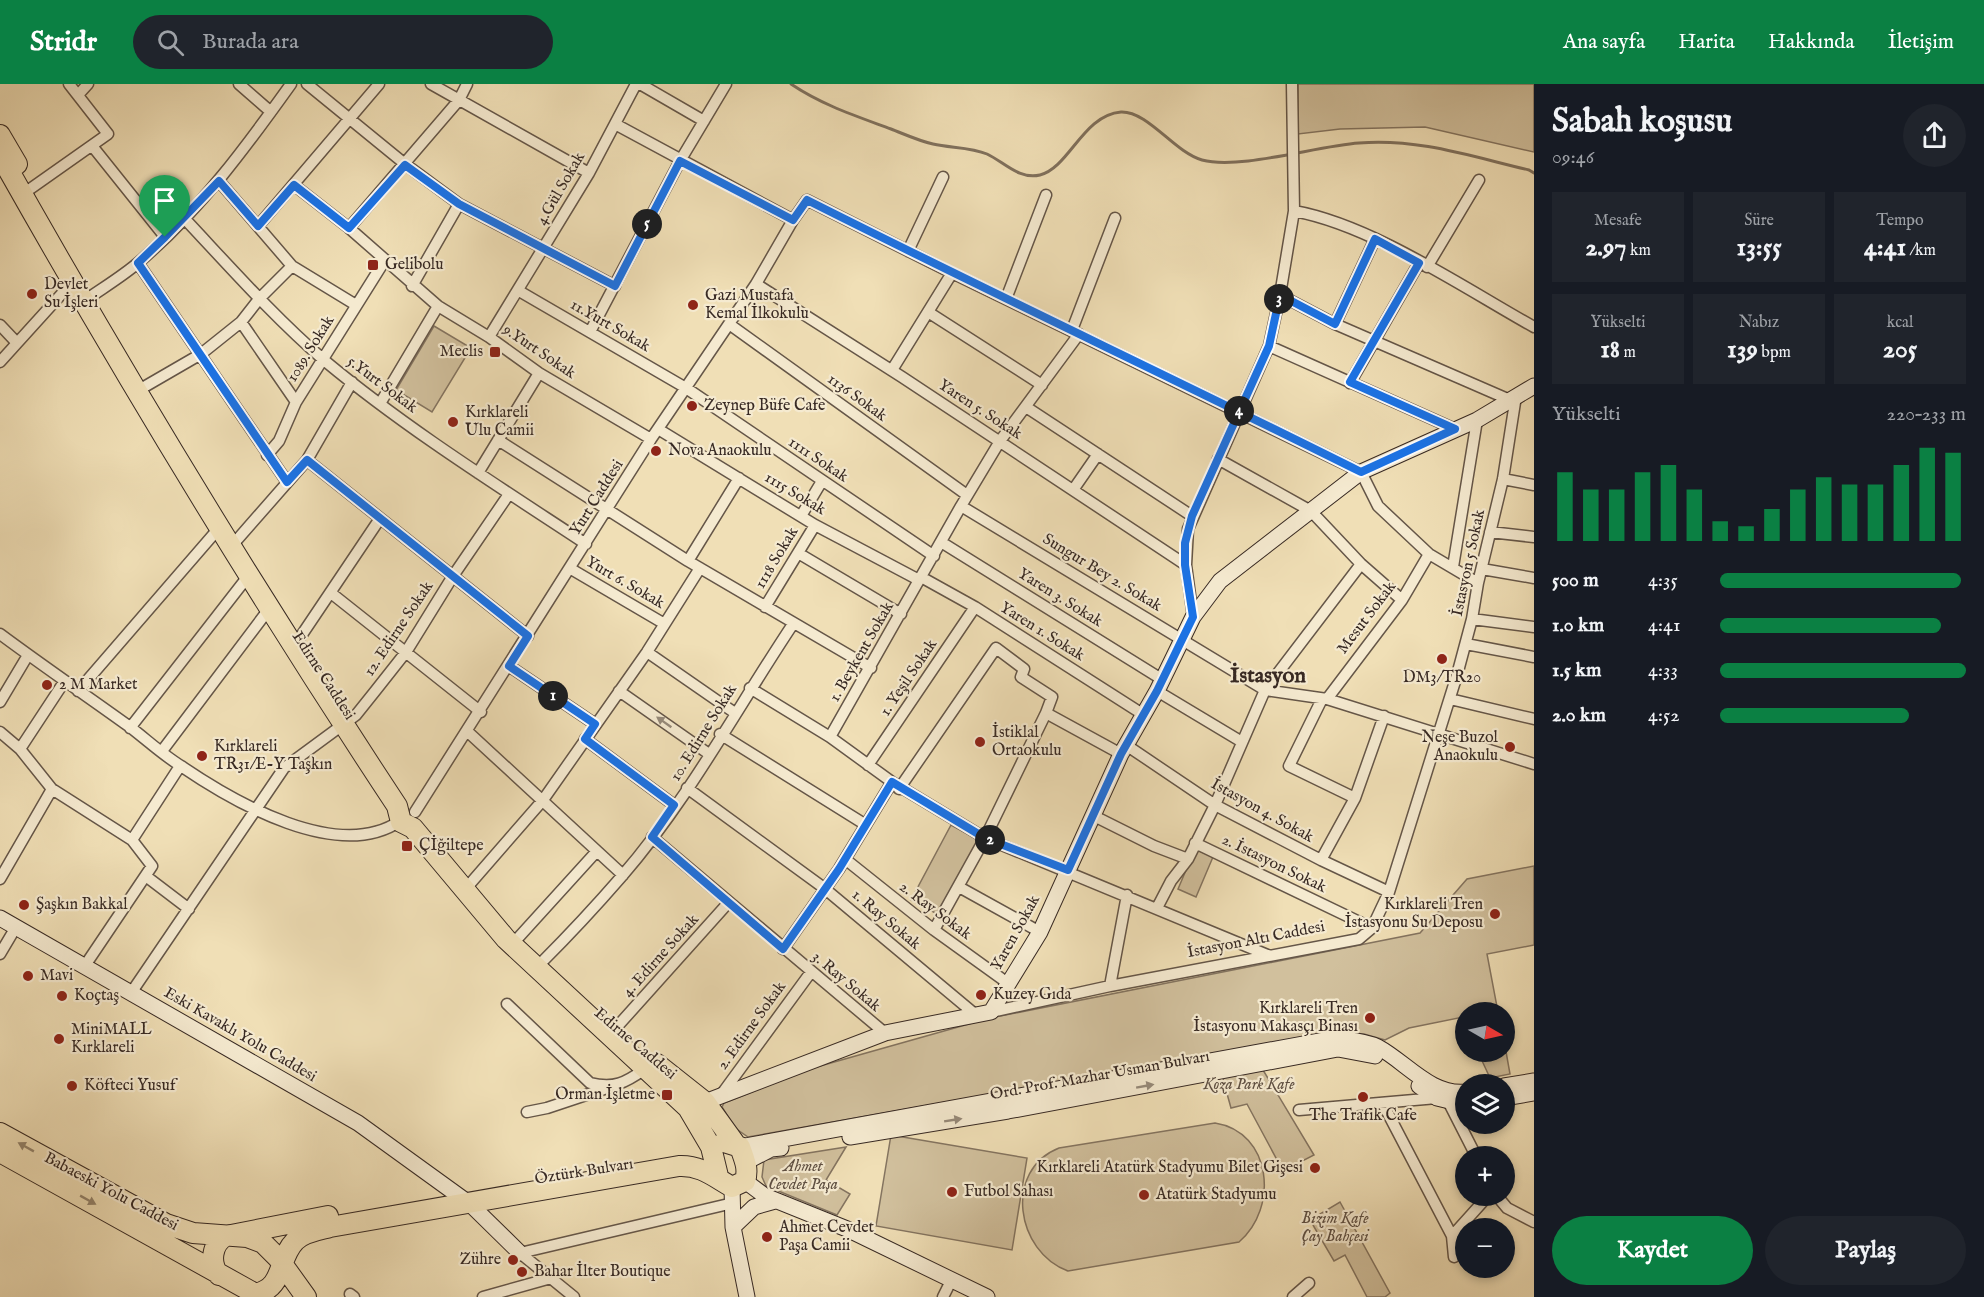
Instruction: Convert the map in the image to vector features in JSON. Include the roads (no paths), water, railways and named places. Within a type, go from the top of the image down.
[{"type":"highway","name":"Edirne Caddesi","points":[[0,135],[90,297],[272,605],[408,816],[506,939],[688,1108],[706,1146]]},
{"type":"highway","name":"Edirne Caddesi","points":[[0,156],[63,268],[219,528],[249,575],[299,639],[347,721]]},
{"type":"highway","name":"Edirne Caddesi","points":[[408,816],[541,963],[615,1029],[712,1100],[735,1175]]},
{"type":"highway","name":"Babaeski Yolu Caddesi","points":[[0,1133],[166,1224],[193,1233],[247,1237],[263,1243],[283,1265],[306,1297]]},
{"type":"highway","name":"Öztürk Bulvarı","points":[[226,1236],[463,1198],[679,1166],[692,1165],[735,1175],[726,1142],[706,1146],[691,1156],[463,1198],[308,1233],[294,1241],[283,1265]]},
{"type":"highway","points":[[706,1146],[735,1175]]},
{"type":"highway","name":"Babaeski Yolu Caddesi","points":[[0,1152],[256,1296]]},
{"type":"highway","points":[[219,1275],[214,1266],[213,1255],[217,1243],[226,1236]]},
{"type":"highway","points":[[256,1296],[274,1283],[283,1265]]},
{"type":"street","points":[[30,189],[93,147],[108,134],[69,84]]},
{"type":"street","points":[[78,95],[88,84]]},
{"type":"street","points":[[238,84],[271,112]]},
{"type":"street","points":[[90,297],[138,263],[219,181],[291,84]]},
{"type":"street","points":[[307,84],[405,165],[459,204],[615,286]]},
{"type":"street","points":[[258,226],[379,84]]},
{"type":"street","points":[[431,84],[589,174]]},
{"type":"street","points":[[349,228],[459,100],[467,84]]},
{"type":"street","points":[[638,84],[704,121]]},
{"type":"street","name":"4.Gül Sokak","points":[[489,337],[589,174],[638,84]]},
{"type":"street","points":[[590,332],[680,161],[726,84]]},
{"type":"street","points":[[1193,617],[1185,565],[1185,543],[1192,516],[1269,346],[1280,295],[1294,211],[1292,84]]},
{"type":"street","points":[[615,124],[793,220]]},
{"type":"street","points":[[93,147],[165,237]]},
{"type":"street","points":[[943,177],[908,251],[1361,472],[1378,506],[1430,554],[1478,583]]},
{"type":"street","points":[[1350,382],[1479,180]]},
{"type":"street","points":[[219,181],[292,266],[356,305]]},
{"type":"street","name":"9.Yurt Sokak","points":[[294,185],[349,228],[412,286],[438,306],[489,337],[539,373],[651,439]]},
{"type":"street","points":[[1006,299],[1046,195]]},
{"type":"street","name":"Yurt Caddesi","points":[[408,816],[481,712],[651,439],[756,284],[807,200],[908,251]]},
{"type":"street","points":[[412,286],[459,204]]},
{"type":"street","points":[[1294,211],[1325,217],[1375,239],[1534,327]]},
{"type":"street","name":"5.Yurt Sokak","points":[[184,218],[259,299],[352,382],[509,494],[586,544]]},
{"type":"street","name":"1. Beykent Sokak","points":[[830,737],[1000,441],[1042,385],[1076,332],[1115,218]]},
{"type":"street","points":[[1335,324],[1375,239]]},
{"type":"street","name":"1089. Sokak","points":[[267,455],[279,441],[296,402],[385,260]]},
{"type":"street","points":[[138,263],[287,482]]},
{"type":"street","points":[[144,387],[201,354],[241,322],[259,299],[292,266]]},
{"type":"street","points":[[892,370],[952,273]]},
{"type":"street","name":"Yaren 5. Sokak","points":[[756,284],[892,370],[1185,565]]},
{"type":"street","points":[[0,362],[67,288]]},
{"type":"street","name":"11.Yurt Sokak","points":[[519,291],[686,388]]},
{"type":"street","points":[[1280,295],[1335,324],[1513,398]]},
{"type":"street","points":[[381,402],[438,306]]},
{"type":"street","points":[[928,312],[1042,385]]},
{"type":"street","points":[[241,322],[296,402]]},
{"type":"street","name":"1136 Sokak","points":[[729,324],[968,495]]},
{"type":"street","points":[[0,325],[17,343]]},
{"type":"street","points":[[1269,346],[1455,429]]},
{"type":"street","points":[[478,472],[539,373]]},
{"type":"street","points":[[236,541],[307,460],[352,382]]},
{"type":"street","name":"Yaren Sokak","points":[[991,1012],[1040,932],[1123,750],[1160,685],[1193,617],[1220,581],[1361,472],[1478,420],[1534,386]]},
{"type":"street","name":"1111 Sokak","points":[[686,388],[934,556]]},
{"type":"street","name":"İstasyon 5 Sokak","points":[[1440,733],[1473,619],[1478,583],[1503,479],[1513,398]]},
{"type":"street","points":[[1026,407],[1192,516]]},
{"type":"street","points":[[1453,567],[1478,420]]},
{"type":"street","name":"1115 Sokak","points":[[658,429],[815,525],[920,579]]},
{"type":"street","points":[[498,440],[687,561],[871,668]]},
{"type":"street","points":[[1073,490],[1098,454]]},
{"type":"street","points":[[1218,459],[1311,512],[1361,564],[1402,600]]},
{"type":"street","points":[[307,460],[379,520],[528,636]]},
{"type":"street","points":[[687,561],[739,478]]},
{"type":"street","points":[[1503,479],[1534,485]]},
{"type":"street","points":[[801,516],[822,481]]},
{"type":"street","name":"12. Edirne Sokak","points":[[131,993],[255,807],[284,768],[347,721],[406,652],[453,576],[509,494]]},
{"type":"street","name":"Sungur Bey 2. Sokak","points":[[961,506],[1265,690],[1325,699],[1534,764]]},
{"type":"street","points":[[299,639],[379,520]]},
{"type":"street","name":"1118 Sokak","points":[[765,607],[815,525]]},
{"type":"street","points":[[78,691],[219,528]]},
{"type":"street","points":[[1490,532],[1534,537]]},
{"type":"street","name":"Yaren 3. Sokak","points":[[941,543],[1160,685],[1242,742]]},
{"type":"street","points":[[798,553],[901,614]]},
{"type":"street","name":"Mesut Sokak","points":[[1355,798],[1289,766],[1325,699],[1402,600],[1430,554]]},
{"type":"street","points":[[1157,908],[1171,881],[1188,859],[1215,805],[1265,690],[1361,564]]},
{"type":"street","points":[[469,885],[543,800],[647,652],[663,623],[700,568]]},
{"type":"street","name":"Yurt 6. Sokak","points":[[571,569],[663,623]]},
{"type":"street","points":[[1482,569],[1534,578]]},
{"type":"street","points":[[130,728],[249,575]]},
{"type":"street","name":"Yaren 1. Sokak","points":[[920,579],[975,607],[1144,715]]},
{"type":"street","points":[[331,593],[481,712]]},
{"type":"street","points":[[162,751],[272,605]]},
{"type":"street","name":"1. Yeşil Sokak","points":[[868,765],[975,607]]},
{"type":"street","points":[[1473,619],[1534,627]]},
{"type":"street","name":"10. Edirne Sokak","points":[[541,963],[623,875],[652,837],[687,789],[793,624]]},
{"type":"street","points":[[0,634],[180,766],[255,807],[309,830],[334,835],[370,833],[408,816]]},
{"type":"street","points":[[1466,645],[1534,657]]},
{"type":"street","points":[[783,949],[866,825],[897,786],[996,648],[1024,669],[1021,677],[1052,697],[985,838],[934,930]]},
{"type":"street","points":[[647,652],[735,713]]},
{"type":"street","points":[[0,702],[2,688],[28,655]]},
{"type":"street","points":[[509,666],[595,724]]},
{"type":"street","points":[[20,748],[64,682]]},
{"type":"street","points":[[750,688],[830,737],[897,786],[985,838],[1068,870],[1271,956]]},
{"type":"street","points":[[620,691],[709,754]]},
{"type":"street","points":[[1450,699],[1534,719]]},
{"type":"street","name":"İstasyon 4. Sokak","points":[[1046,713],[1123,750],[1215,805],[1389,892]]},
{"type":"street","points":[[1321,860],[1355,798],[1384,716]]},
{"type":"street","points":[[0,732],[20,748],[52,789],[132,840],[152,866],[147,877],[84,967]]},
{"type":"street","points":[[468,732],[623,875]]},
{"type":"street","points":[[1372,928],[1389,892],[1440,733]]},
{"type":"street","points":[[720,735],[866,825]]},
{"type":"street","points":[[585,739],[674,805]]},
{"type":"street","points":[[132,840],[180,766]]},
{"type":"street","points":[[0,879],[52,789]]},
{"type":"street","name":"1. Ray Sokak","points":[[687,789],[824,888],[976,1015]]},
{"type":"street","points":[[1092,815],[1154,846],[1188,859]]},
{"type":"street","name":"3. Ray Sokak","points":[[652,837],[885,1033]]},
{"type":"street","name":"2. İstasyon Sokak","points":[[1195,843],[1372,928]]},
{"type":"street","points":[[518,938],[597,851]]},
{"type":"street","name":"2. Ray Sokak","points":[[845,859],[934,930],[1009,984]]},
{"type":"street","points":[[147,877],[189,909]]},
{"type":"street","points":[[959,887],[1040,932]]},
{"type":"street","points":[[1110,986],[1127,895]]},
{"type":"street","name":"4. Edirne Sokak","points":[[615,1029],[729,902]]},
{"type":"street","name":"Eski Kavaklı Yolu Caddesi","points":[[0,918],[358,1123],[463,1198],[520,1253]]},
{"type":"street","points":[[0,954],[16,927]]},
{"type":"street","name":"İstasyon Altı Caddesi","points":[[712,1100],[885,1033],[1110,986],[1359,939],[1372,928]]},
{"type":"street","name":"2. Edirne Sokak","points":[[712,1100],[811,972]]},
{"type":"street","points":[[507,1004],[590,1083],[608,1088]]},
{"type":"street","name":"Ord. Prof. Mazhar Usman Bulvarı","points":[[735,1175],[1263,1052],[1336,1038],[1357,1040],[1377,1047],[1413,1073],[1455,1098]]},
{"type":"street","name":"Ord. Prof. Mazhar Usman Bulvarı","points":[[735,1175],[771,1149],[1019,1109],[1338,1049],[1371,1054],[1455,1098]]},
{"type":"street","points":[[527,1112],[548,1108],[620,1085],[645,1069]]},
{"type":"street","points":[[1515,1084],[1534,1081]]},
{"type":"street","points":[[1515,1096],[1534,1093]]},
{"type":"street","points":[[1299,1110],[1455,1098]]},
{"type":"street","points":[[1383,1104],[1452,1236],[1454,1257]]},
{"type":"street","points":[[735,1175],[776,1201],[847,1228],[987,1297]]},
{"type":"street","points":[[735,1175],[733,1227],[747,1297]]},
{"type":"street","points":[[520,1253],[735,1175]]},
{"type":"street","points":[[733,1227],[754,1207],[776,1201]]},
{"type":"street","points":[[1452,1236],[1479,1206]]},
{"type":"street","points":[[1504,1206],[1534,1222]]},
{"type":"street","points":[[520,1253],[574,1297]]},
{"type":"street","points":[[483,1297],[551,1278]]},
{"type":"street","points":[[943,1297],[952,1279]]},
{"type":"street","points":[[1293,1297],[1309,1283]]},
{"type":"waterway","points":[[791,84],[852,115],[933,144],[987,154],[1018,173],[1032,176],[1040,175],[1060,163],[1096,122],[1108,115],[1121,112],[1131,113],[1141,118],[1181,149],[1202,160],[1218,162],[1257,160],[1341,145],[1381,142],[1445,150],[1534,173]]},
{"type":"place","name":"Gelibolu","points":[[373,265]]},
{"type":"place","name":"Devlet Su İşleri","points":[[32,294]]},
{"type":"place","name":"Gazi Mustafa Kemal İlkokulu","points":[[693,305]]},
{"type":"place","name":"Meclis","points":[[495,352]]},
{"type":"place","name":"Zeynep Büfe Cafe","points":[[692,406]]},
{"type":"place","name":"Kırklareli Ulu Camii","points":[[453,422]]},
{"type":"place","name":"Nova Anaokulu","points":[[656,451]]},
{"type":"place","name":"DM3/TR20","points":[[1442,659]]},
{"type":"place","name":"2 M Market","points":[[47,685]]},
{"type":"place","name":"İstiklal Ortaokulu","points":[[980,742]]},
{"type":"place","name":"Neşe Buzol Anaokulu","points":[[1510,747]]},
{"type":"place","name":"Kırklareli TR31/E-Y Taşkın","points":[[202,756]]},
{"type":"place","name":"Çİğiltepe","points":[[407,846]]},
{"type":"place","name":"Şaşkın Bakkal","points":[[24,905]]},
{"type":"place","name":"Kırklareli Tren İstasyonu Su Deposu","points":[[1495,914]]},
{"type":"place","name":"Mavi","points":[[28,976]]},
{"type":"place","name":"Kuzey Gıda","points":[[981,995]]},
{"type":"place","name":"Koçtaş","points":[[62,996]]},
{"type":"place","name":"Kırklareli Tren İstasyonu Makasçı Binası","points":[[1370,1018]]},
{"type":"place","name":"MiniMALL Kırklareli","points":[[59,1039]]},
{"type":"place","name":"Köfteci Yusuf","points":[[72,1086]]},
{"type":"place","name":"Orman İşletme","points":[[667,1095]]},
{"type":"place","name":"The Trafik Cafe","points":[[1363,1097]]},
{"type":"place","name":"Kırklareli Atatürk Stadyumu Bilet Gişesi","points":[[1315,1168]]},
{"type":"place","name":"Futbol Sahası","points":[[952,1192]]},
{"type":"place","name":"Atatürk Stadyumu","points":[[1144,1195]]},
{"type":"place","name":"Ahmet Cevdet Paşa Camii","points":[[767,1237]]},
{"type":"place","name":"Zühre","points":[[513,1260]]},
{"type":"place","name":"Bahar İlter Boutique","points":[[522,1272]]},
{"type":"district","name":"İstasyon","points":[[1268,676]]},
{"type":"park label","name":"Koza Park Kafe","points":[[1249,1085]]},
{"type":"park label","name":"Ahmet Cevdet Paşa","points":[[803,1176]]},
{"type":"park label","name":"Bizim Kafe Çay Bahçesi","points":[[1335,1228]]}]
